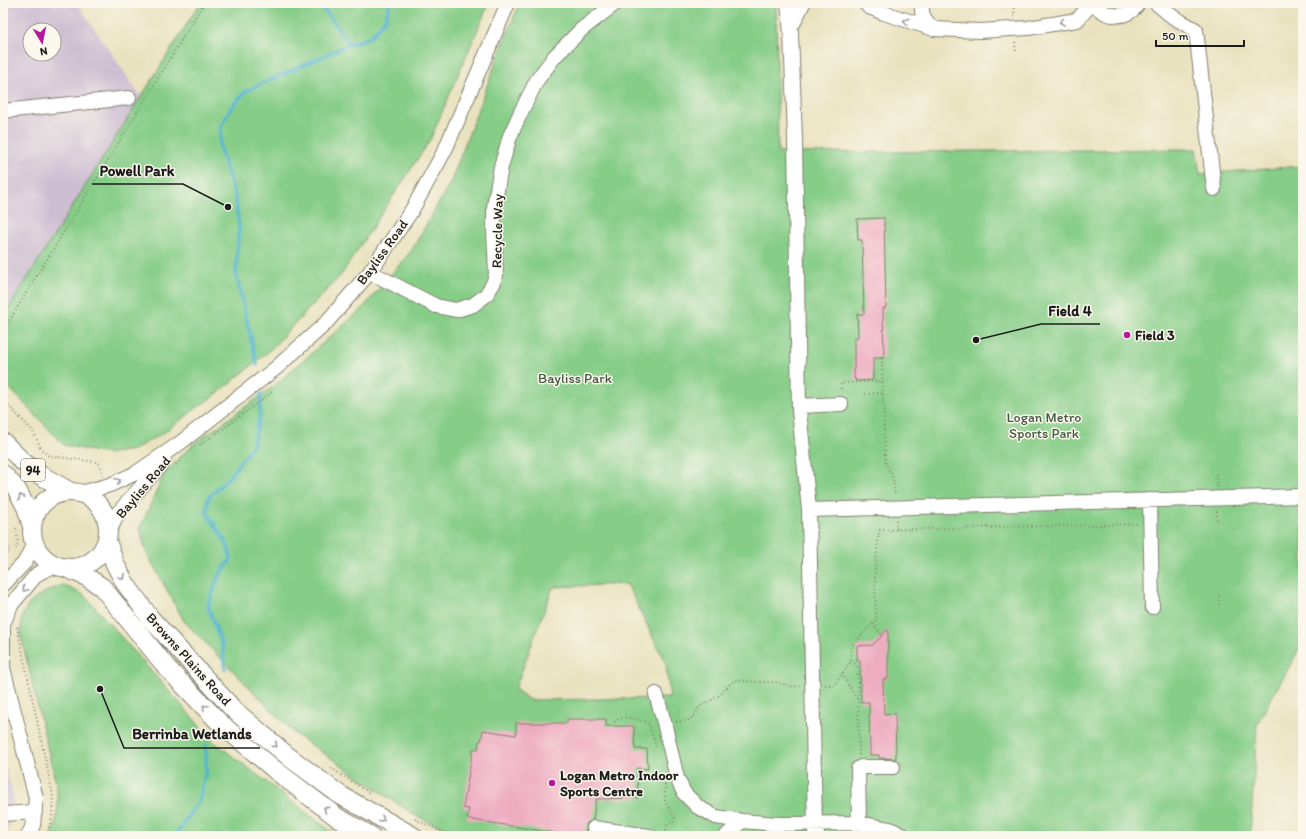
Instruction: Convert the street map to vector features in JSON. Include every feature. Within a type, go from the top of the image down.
[{"type":"main road","name":"94","points":[[3,442],[22,461],[40,475],[75,492],[93,498],[102,508],[107,519],[108,536]]},
{"type":"main road","name":"94","points":[[3,474],[16,488],[26,507],[24,527]]},
{"type":"main road","name":"94","points":[[24,527],[48,498],[58,493],[75,492]]},
{"type":"main road","name":"94","points":[[24,527],[32,535],[34,544]]},
{"type":"main road","points":[[34,544],[39,553],[46,560],[59,566],[74,568],[85,565],[95,559],[102,551],[108,536]]},
{"type":"main road","name":"Browns Plains Road","points":[[108,536],[115,564],[125,583],[151,619],[234,710],[289,757],[340,795],[414,836]]},
{"type":"main road","name":"Browns Plains Road","points":[[59,566],[85,576],[102,587],[168,669],[220,723],[275,770],[338,818],[371,836]]},
{"type":"street","name":"Bayliss Road","points":[[108,536],[118,513],[182,450],[325,324],[370,272],[412,210],[445,150],[508,3]]},
{"type":"street","points":[[788,3],[793,27]]},
{"type":"street","points":[[796,3],[793,27],[799,406],[809,510],[815,831]]},
{"type":"street","points":[[793,27],[803,3]]},
{"type":"street","points":[[864,3],[884,13],[911,23],[934,29],[980,32],[1028,28],[1076,20],[1083,15],[1087,7],[1094,3],[1098,9],[1104,13],[1113,16],[1121,15],[1129,12],[1138,3]]},
{"type":"street","points":[[924,3],[922,6],[922,14],[926,22],[934,29]]},
{"type":"street","points":[[1156,3],[1173,17],[1196,30],[1214,189]]},
{"type":"street","name":"Recycle Way","points":[[370,272],[436,306],[456,310],[473,305],[486,294],[494,284],[496,274],[494,207],[501,166],[510,136],[537,80],[555,56],[582,29],[617,4]]},
{"type":"street","points":[[3,111],[128,98]]},
{"type":"street","points":[[799,406],[841,404]]},
{"type":"street","name":"Bayliss Road","points":[[75,492],[110,485],[182,450]]},
{"type":"street","points":[[809,510],[1303,496]]},
{"type":"street","points":[[1150,500],[1152,607]]},
{"type":"street","points":[[3,585],[25,562],[34,544]]},
{"type":"street","points":[[28,836],[33,825],[36,798],[3,669],[3,624],[11,605],[37,574],[59,566]]},
{"type":"street","points":[[656,694],[677,778],[684,793],[698,807],[716,817],[742,821],[778,824],[815,831],[859,824],[890,829],[904,836]]},
{"type":"street","points":[[859,824],[858,769],[893,767]]},
{"type":"street","points":[[3,814],[34,812]]},
{"type":"street","points":[[726,836],[742,821]]},
{"type":"street","points":[[594,828],[649,836]]},
{"type":"path","points":[[3,331],[204,3]]},
{"type":"path","points":[[882,358],[885,461],[895,483],[896,499]]},
{"type":"path","points":[[841,389],[841,383],[883,381]]},
{"type":"path","points":[[196,448],[272,392]]},
{"type":"path","points":[[865,394],[883,393]]},
{"type":"path","points":[[3,400],[33,431],[41,449],[49,456],[97,462],[110,485]]},
{"type":"path","points":[[173,468],[182,450]]},
{"type":"path","points":[[1216,474],[1217,491]]},
{"type":"path","points":[[896,515],[897,530]]},
{"type":"path","points":[[820,685],[835,685],[851,661],[851,646],[876,620],[875,572],[879,530],[1150,523]]},
{"type":"path","points":[[24,527],[16,552],[25,562]]},
{"type":"path","points":[[1219,596],[1219,606]]},
{"type":"path","points":[[873,624],[882,635]]},
{"type":"path","points":[[16,625],[53,795],[52,817],[47,836]]},
{"type":"path","points":[[851,659],[858,668],[860,768]]},
{"type":"path","points":[[842,674],[858,700]]},
{"type":"path","points":[[671,722],[689,720],[695,715],[699,707],[720,695],[731,683],[737,680],[775,682],[792,686],[806,686]]},
{"type":"path","points":[[613,726],[614,721],[624,717],[634,718],[649,724],[657,752]]},
{"type":"path","points":[[326,765],[377,798]]},
{"type":"path","points":[[665,781],[665,802],[675,818],[673,822],[668,825],[665,836]]},
{"type":"path","points":[[410,816],[450,836]]},
{"type":"shaded area","points":[[3,3],[77,3],[141,97],[3,317]]},
{"type":"shaded area","points":[[3,542],[10,548],[3,561]]},
{"type":"shaded area","points":[[3,759],[14,798],[9,826],[4,836],[3,836]]},
{"type":"green space","points":[[200,3],[489,3],[430,140],[341,275],[268,352],[223,389],[163,433],[133,450],[107,454],[64,445],[3,381],[3,317]]},
{"type":"green space","points":[[520,3],[776,3],[778,153],[1196,149],[1200,174],[1303,166],[1303,642],[1257,724],[1250,836],[464,836],[416,816],[294,733],[184,621],[146,552],[140,528],[164,474],[191,446],[274,386],[362,309],[412,250],[451,181]],"holes":[[[627,584],[666,664],[670,698],[529,700],[515,689],[553,587]]]},
{"type":"green space","points":[[63,585],[84,595],[213,741],[337,836],[51,836],[57,813],[57,789],[21,636],[21,628],[23,614],[26,608],[40,595]]},
{"type":"building","points":[[884,218],[886,308],[883,308],[884,358],[873,358],[873,380],[856,381],[856,379],[854,379],[854,338],[858,337],[857,314],[864,314],[862,240],[858,240],[857,219]]},
{"type":"building","points":[[888,629],[888,679],[883,679],[884,714],[895,713],[896,759],[879,758],[879,755],[870,755],[869,702],[861,702],[860,660],[857,660],[857,646],[873,645]]},
{"type":"building","name":"Logan Metro Indoor Sports Centre","points":[[567,719],[606,719],[606,726],[634,726],[635,749],[647,749],[648,769],[637,768],[638,798],[596,799],[593,820],[587,823],[585,836],[574,836],[467,819],[469,809],[463,808],[473,749],[478,749],[483,730],[516,735],[516,723],[567,723]]},
{"type":"waterway","points":[[316,3],[327,13],[350,44]]},
{"type":"waterway","points":[[257,365],[236,273],[239,226],[235,196],[220,150],[221,126],[230,109],[246,91],[350,44],[370,37],[384,21],[390,3]]},
{"type":"waterway","points":[[225,669],[222,645],[208,606],[218,577],[231,559],[226,542],[207,513],[208,498],[229,477],[253,445],[260,413],[261,394]]},
{"type":"waterway","points":[[175,836],[198,802],[206,772],[206,745]]},
{"type":"place","name":"Powell Park","points":[[228,207]]},
{"type":"place","name":"Field 3","points":[[1127,335]]},
{"type":"place","name":"Field 4","points":[[976,340]]},
{"type":"place","name":"Berrinba Wetlands","points":[[100,689]]},
{"type":"place","name":"Logan Metro Indoor Sports Centre","points":[[552,783]]},
{"type":"park label","name":"Bayliss Park","points":[[575,378]]},
{"type":"park label","name":"Logan Metro Sports Park","points":[[1044,426]]}]
